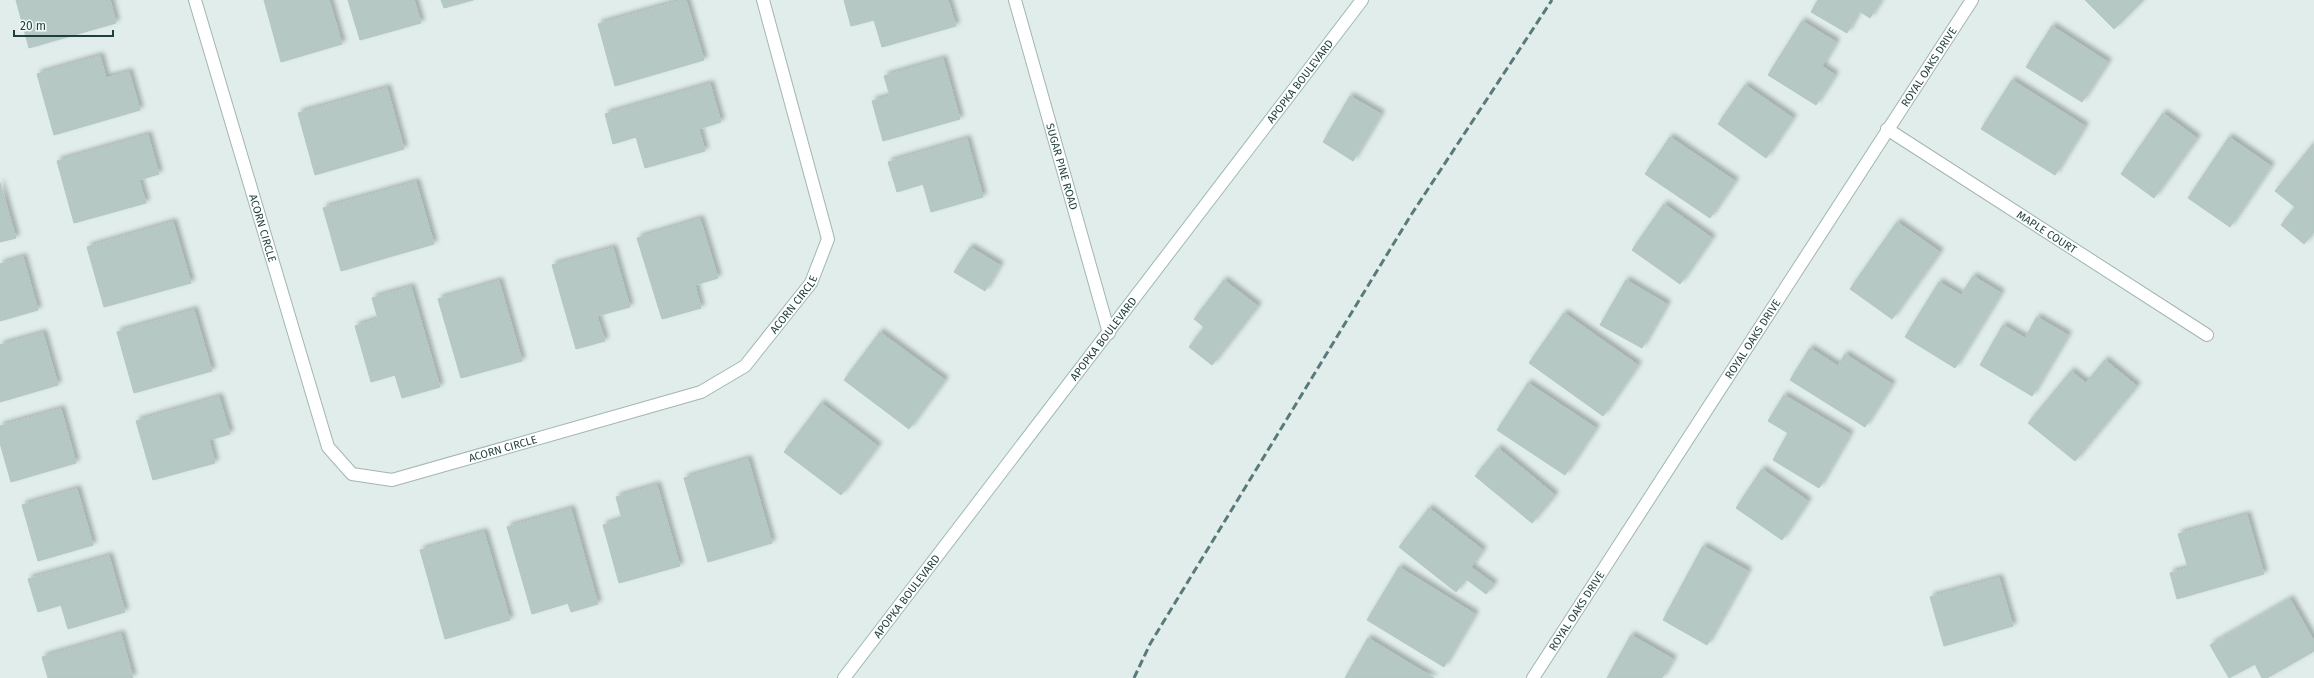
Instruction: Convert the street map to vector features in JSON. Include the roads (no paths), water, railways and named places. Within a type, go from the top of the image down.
[{"type":"street","name":"ACORN CIRCLE","points":[[195,0],[328,447],[352,474],[392,480],[701,392],[745,366],[811,283],[828,239],[764,0]]},
{"type":"street","name":"SUGAR PINE ROAD","points":[[1015,0],[1109,333]]},
{"type":"street","name":"APOPKA BOULEVARD","points":[[844,678],[1362,0]]},
{"type":"street","name":"ROYAL OAKS DRIVE","points":[[1533,678],[1887,129],[1972,0]]},
{"type":"street","name":"MAPLE COURT","points":[[1887,129],[2207,334]]},
{"type":"railway","points":[[1134,678],[1150,644],[1411,215],[1552,0]]}]
